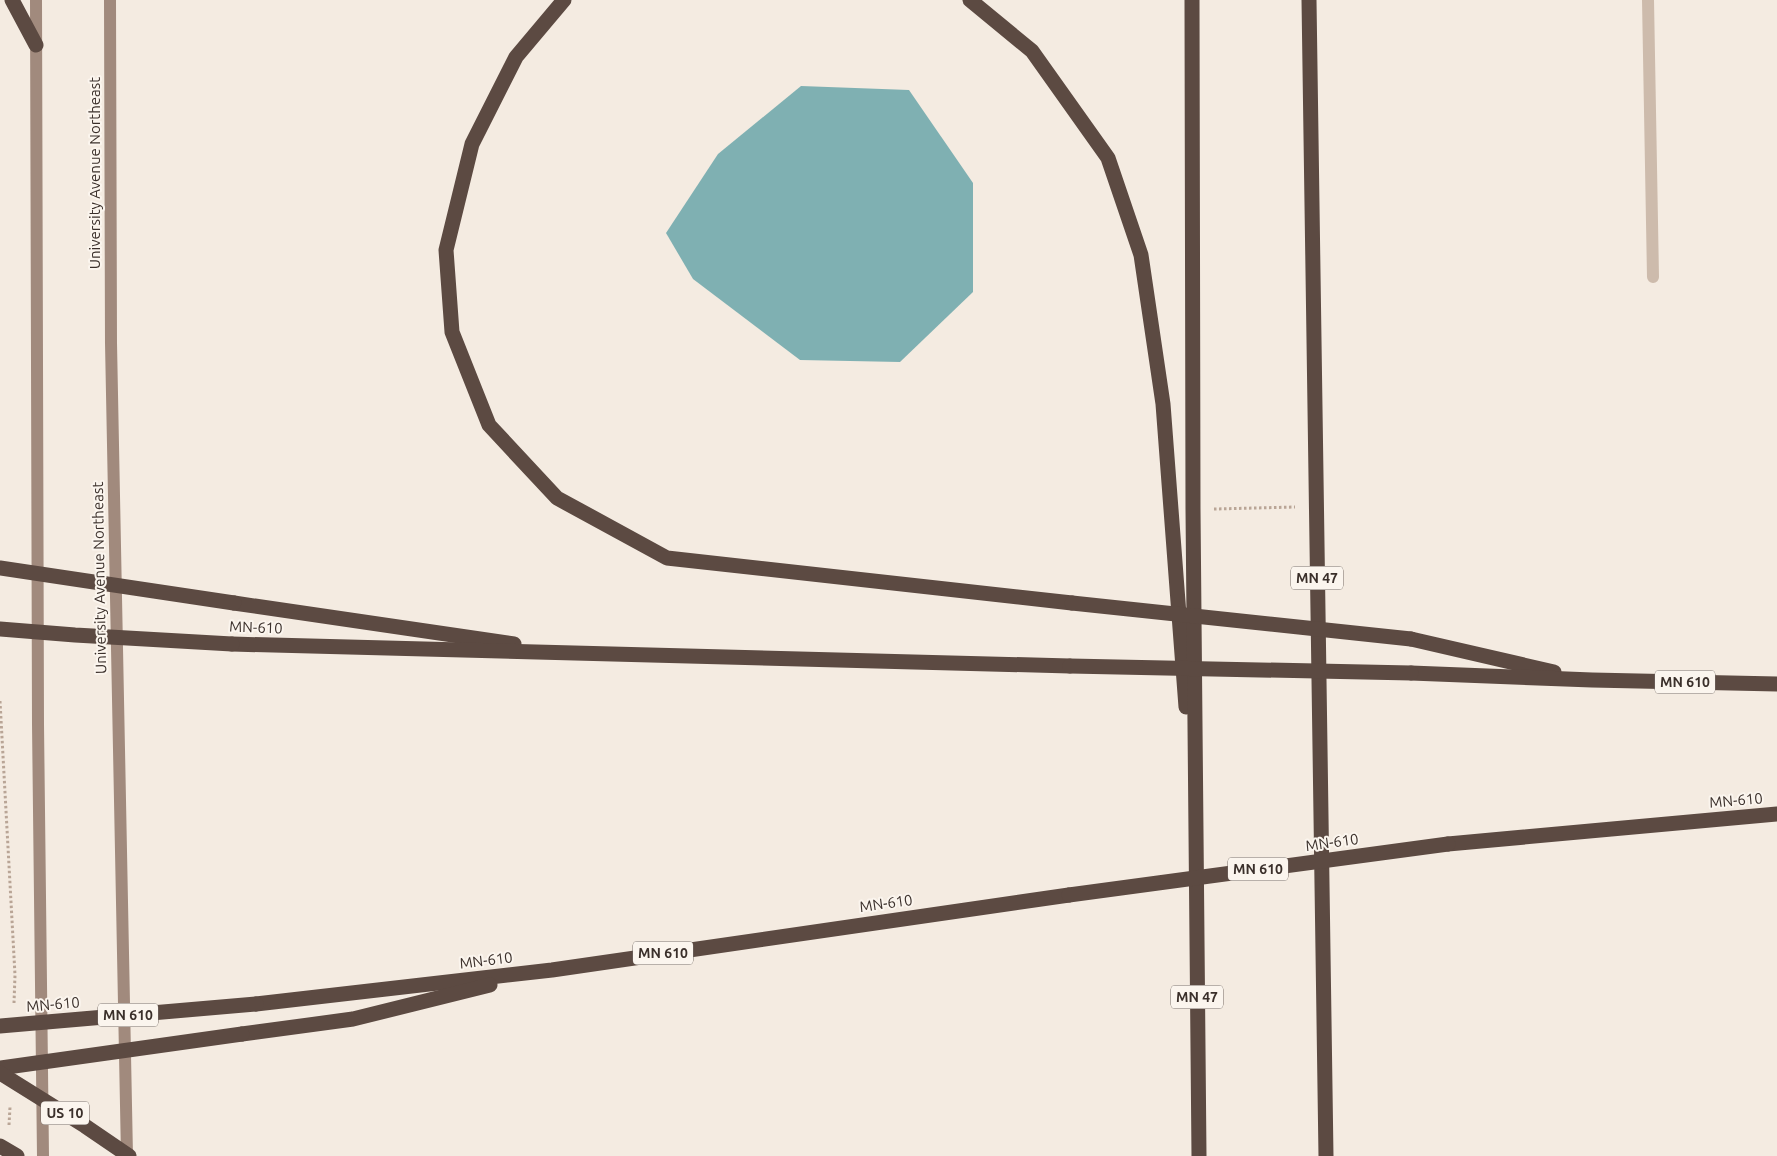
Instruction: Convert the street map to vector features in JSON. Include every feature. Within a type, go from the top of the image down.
[{"type":"highway","points":[[12,0],[36,46]]},
{"type":"highway","points":[[564,0],[516,57],[472,144],[446,250],[452,332],[489,425],[557,498],[667,558],[1411,639],[1592,680]]},
{"type":"highway","points":[[970,0],[1032,51],[1108,158],[1141,255],[1163,404],[1196,839]]},
{"type":"highway","name":"MN 47","points":[[1192,0],[1193,509],[1198,1156]]},
{"type":"highway","name":"MN 47","points":[[1309,0],[1326,1156]]},
{"type":"highway","points":[[0,568],[585,654]]},
{"type":"highway","name":"MN-610","points":[[0,629],[232,644],[1411,673],[1592,680]]},
{"type":"highway","name":"MN 610","points":[[1592,680],[1777,684]]},
{"type":"highway","name":"MN-610","points":[[0,1026],[256,1004],[552,970],[1069,894],[1448,844],[1777,814]]},
{"type":"highway","points":[[0,1068],[353,1019],[552,970]]},
{"type":"highway","name":"US 10","points":[[0,1073],[85,1126],[128,1156]]},
{"type":"highway","points":[[0,1146],[17,1156]]},
{"type":"main road","points":[[36,0],[38,724],[43,1156]]},
{"type":"main road","name":"University Avenue Northeast","points":[[110,0],[111,353],[128,1156]]},
{"type":"lane","points":[[1648,0],[1654,277]]},
{"type":"path","points":[[1193,509],[1315,506]]},
{"type":"path","points":[[0,701],[15,974],[13,1013]]},
{"type":"path","points":[[9,1127],[10,1099]]},
{"type":"water","points":[[801,86],[909,90],[973,183],[973,292],[900,362],[800,360],[693,279],[666,233],[718,154]]}]
